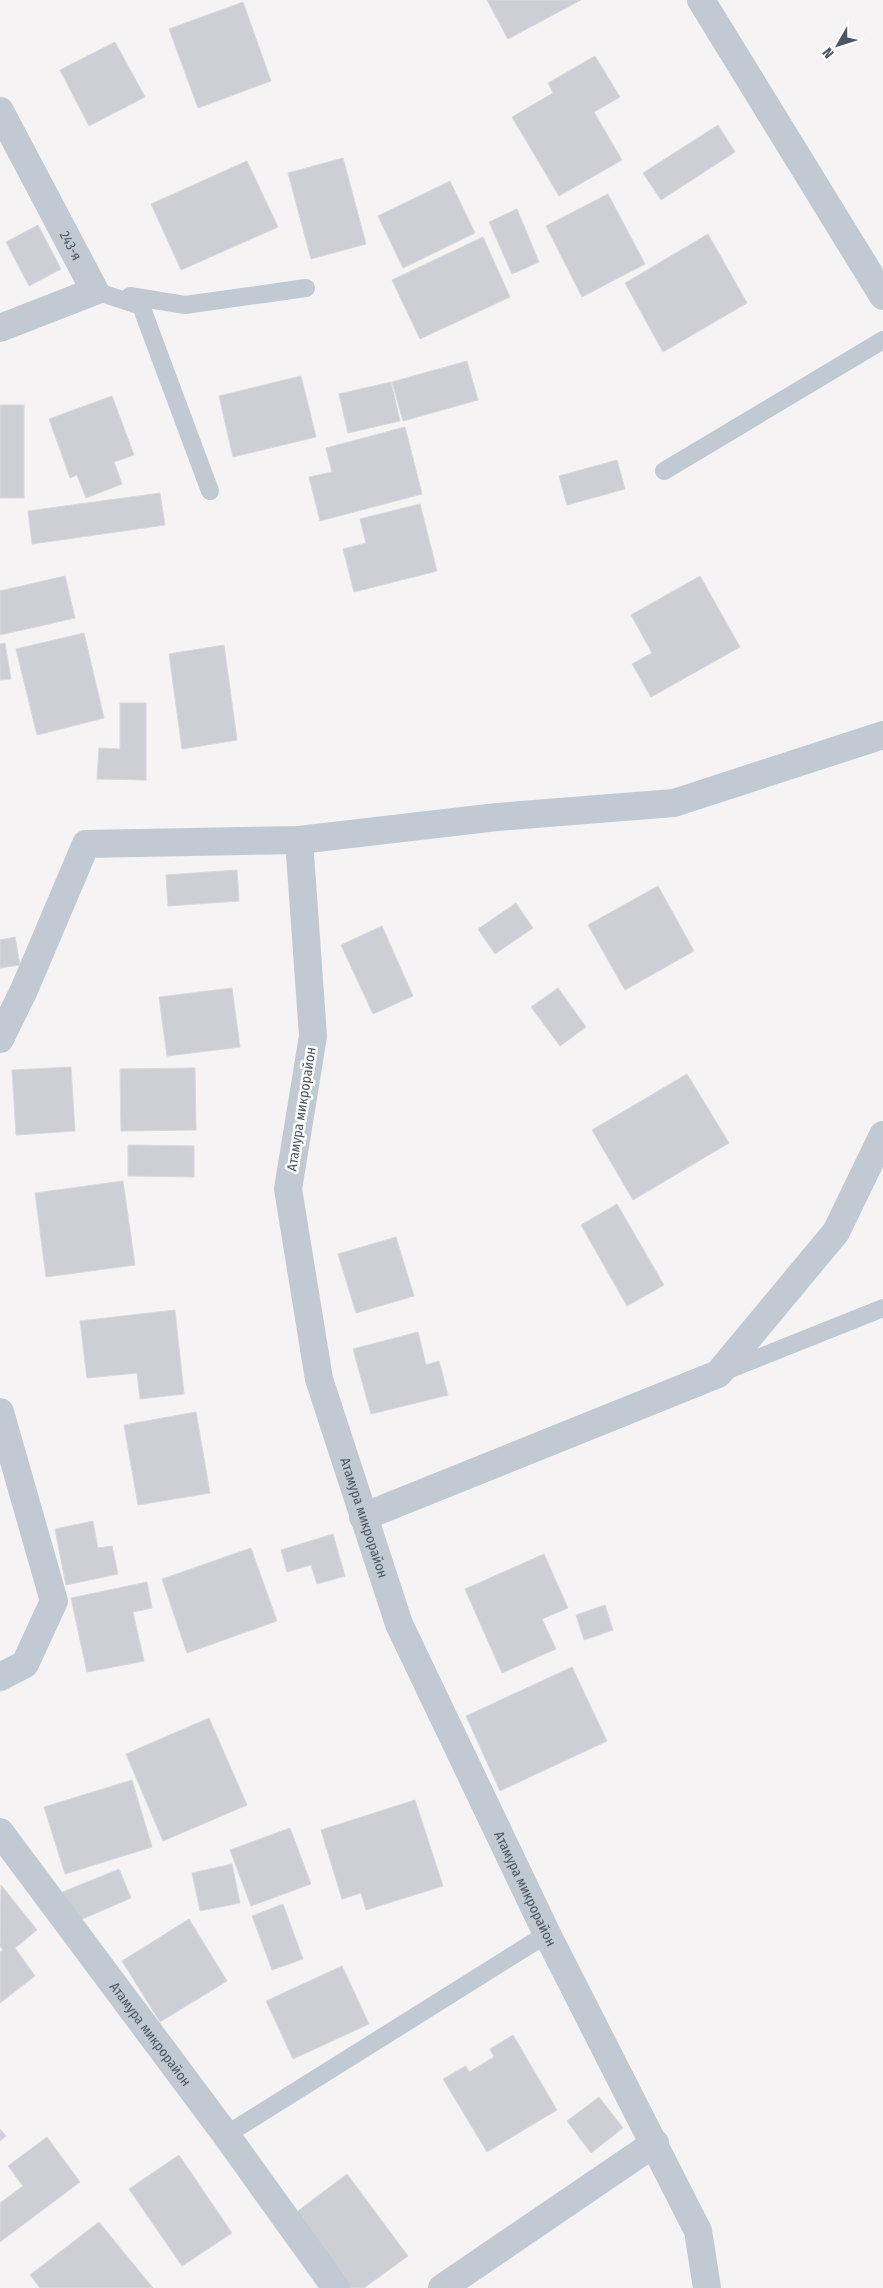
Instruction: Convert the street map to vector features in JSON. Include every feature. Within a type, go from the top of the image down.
[{"type":"street","points":[[701,0],[883,296]]},
{"type":"street","name":"243-я","points":[[0,111],[94,291]]},
{"type":"street","points":[[0,328],[94,291]]},
{"type":"street","points":[[0,1039],[24,990],[86,844],[299,840],[497,818],[674,803],[883,735]]},
{"type":"street","name":"Атамура микрорайон","points":[[299,840],[313,1036],[288,1189],[319,1379],[399,1624],[547,1934],[655,2143],[698,2231],[707,2288]]},
{"type":"street","points":[[363,1517],[718,1374],[836,1232],[883,1135]]},
{"type":"street","points":[[0,1412],[54,1601],[25,1664],[0,1677]]},
{"type":"street","name":"Атамура микрорайон","points":[[0,1832],[226,2135],[336,2288]]},
{"type":"street","points":[[442,2288],[655,2143]]},
{"type":"lane","points":[[94,291],[185,305],[306,288]]},
{"type":"lane","points":[[94,291],[141,306],[210,491]]},
{"type":"lane","points":[[664,471],[883,340]]},
{"type":"lane","points":[[718,1374],[883,1308]]},
{"type":"lane","points":[[226,2135],[547,1934]]},
{"type":"building","points":[[487,0],[581,0],[508,39]]},
{"type":"building","points":[[243,2],[271,81],[198,108],[169,29]]},
{"type":"building","points":[[115,42],[145,97],[89,126],[60,70]]},
{"type":"building","points":[[595,56],[620,97],[594,112],[622,160],[559,196],[512,117],[553,93],[548,83]]},
{"type":"building","points":[[718,125],[735,152],[661,200],[643,173]]},
{"type":"building","points":[[343,158],[366,244],[311,259],[288,173]]},
{"type":"building","points":[[247,161],[278,227],[181,270],[151,204]]},
{"type":"building","points":[[450,181],[475,233],[403,268],[378,216]]},
{"type":"building","points":[[608,194],[645,264],[582,297],[546,226]]},
{"type":"building","points":[[517,209],[539,262],[512,274],[489,222]]},
{"type":"building","points":[[38,225],[61,269],[29,286],[6,242]]},
{"type":"building","points":[[708,234],[747,303],[663,352],[625,283]]},
{"type":"building","points":[[483,237],[510,297],[420,339],[392,280]]},
{"type":"building","points":[[467,361],[478,400],[403,421],[392,382]]},
{"type":"building","points":[[301,376],[316,437],[233,457],[219,396]]},
{"type":"building","points":[[391,382],[400,421],[348,433],[339,394]]},
{"type":"building","points":[[112,396],[134,455],[114,462],[122,484],[86,498],[77,475],[70,478],[49,419]]},
{"type":"building","points":[[0,405],[24,405],[24,498],[0,498]]},
{"type":"building","points":[[405,427],[422,494],[320,521],[309,477],[332,472],[326,448]]},
{"type":"building","points":[[617,460],[625,489],[567,505],[559,476]]},
{"type":"building","points":[[160,493],[165,525],[32,544],[28,511]]},
{"type":"building","points":[[420,504],[437,571],[354,592],[343,549],[366,543],[360,519]]},
{"type":"building","points":[[65,576],[75,618],[0,635],[0,591]]},
{"type":"building","points":[[700,576],[740,647],[651,697],[632,664],[652,653],[631,615]]},
{"type":"building","points":[[84,633],[104,718],[37,735],[16,649]]},
{"type":"building","points":[[5,643],[11,679],[0,680],[0,644]]},
{"type":"building","points":[[224,645],[237,740],[182,749],[169,654]]},
{"type":"building","points":[[120,703],[146,703],[146,780],[97,779],[99,748],[120,749]]},
{"type":"building","points":[[237,870],[239,901],[168,906],[166,875]]},
{"type":"building","points":[[658,886],[694,951],[625,990],[588,925]]},
{"type":"building","points":[[516,903],[533,928],[495,954],[478,929]]},
{"type":"building","points":[[382,926],[413,996],[373,1014],[341,945]]},
{"type":"building","points":[[15,937],[20,965],[0,968],[0,940]]},
{"type":"building","points":[[232,988],[240,1047],[167,1056],[159,997]]},
{"type":"building","points":[[558,988],[586,1027],[560,1046],[531,1007]]},
{"type":"building","points":[[71,1067],[75,1131],[16,1135],[12,1070]]},
{"type":"building","points":[[195,1068],[196,1130],[121,1131],[120,1069]]},
{"type":"building","points":[[687,1074],[729,1143],[633,1200],[592,1130]]},
{"type":"building","points":[[128,1145],[194,1146],[194,1177],[128,1176]]},
{"type":"building","points":[[123,1181],[135,1265],[46,1277],[35,1193]]},
{"type":"building","points":[[617,1204],[664,1285],[627,1306],[581,1225]]},
{"type":"building","points":[[396,1237],[414,1296],[356,1313],[338,1254]]},
{"type":"building","points":[[175,1310],[184,1394],[140,1399],[137,1373],[87,1378],[80,1321]]},
{"type":"building","points":[[418,1332],[426,1365],[439,1361],[448,1395],[371,1414],[353,1349]]},
{"type":"building","points":[[196,1412],[210,1493],[138,1505],[124,1425]]},
{"type":"building","points":[[93,1521],[98,1548],[112,1546],[118,1574],[66,1585],[55,1529]]},
{"type":"building","points":[[333,1534],[345,1576],[317,1584],[311,1565],[287,1572],[281,1550]]},
{"type":"building","points":[[251,1548],[277,1621],[187,1653],[162,1579]]},
{"type":"building","points":[[544,1554],[568,1608],[542,1619],[556,1649],[502,1673],[465,1589]]},
{"type":"building","points":[[147,1582],[152,1608],[133,1612],[144,1661],[87,1672],[71,1598]]},
{"type":"building","points":[[605,1605],[613,1630],[584,1640],[576,1615]]},
{"type":"building","points":[[572,1667],[607,1741],[500,1791],[466,1716]]},
{"type":"building","points":[[209,1718],[247,1805],[163,1841],[126,1754]]},
{"type":"building","points":[[132,1780],[152,1847],[65,1874],[44,1807]]},
{"type":"building","points":[[415,1800],[443,1886],[366,1910],[361,1893],[342,1899],[321,1830]]},
{"type":"building","points":[[290,1828],[311,1884],[251,1906],[230,1850]]},
{"type":"building","points":[[232,1864],[240,1903],[200,1911],[192,1873]]},
{"type":"building","points":[[119,1869],[131,1898],[73,1923],[60,1893]]},
{"type":"building","points":[[1,1885],[37,1930],[15,1948],[35,1976],[0,2003],[0,1952],[3,1950],[0,1946]]},
{"type":"building","points":[[283,1904],[303,1959],[272,1970],[252,1916]]},
{"type":"building","points":[[189,1919],[227,1981],[160,2022],[122,1961]]},
{"type":"building","points":[[342,1966],[369,2024],[293,2059],[266,2001]]},
{"type":"building","points":[[513,2035],[557,2110],[487,2152],[443,2079],[466,2066],[469,2072],[494,2057],[490,2049]]},
{"type":"building","points":[[599,2097],[623,2128],[591,2153],[567,2121]]},
{"type":"building","points":[[0,2129],[6,2136],[0,2141]]},
{"type":"building","points":[[47,2137],[80,2182],[0,2242],[0,2203],[23,2186],[8,2166]]},
{"type":"building","points":[[179,2155],[232,2233],[182,2266],[129,2189]]},
{"type":"building","points":[[347,2174],[408,2256],[364,2288],[350,2288],[294,2214]]},
{"type":"building","points":[[99,2222],[153,2288],[40,2288],[30,2275]]}]
